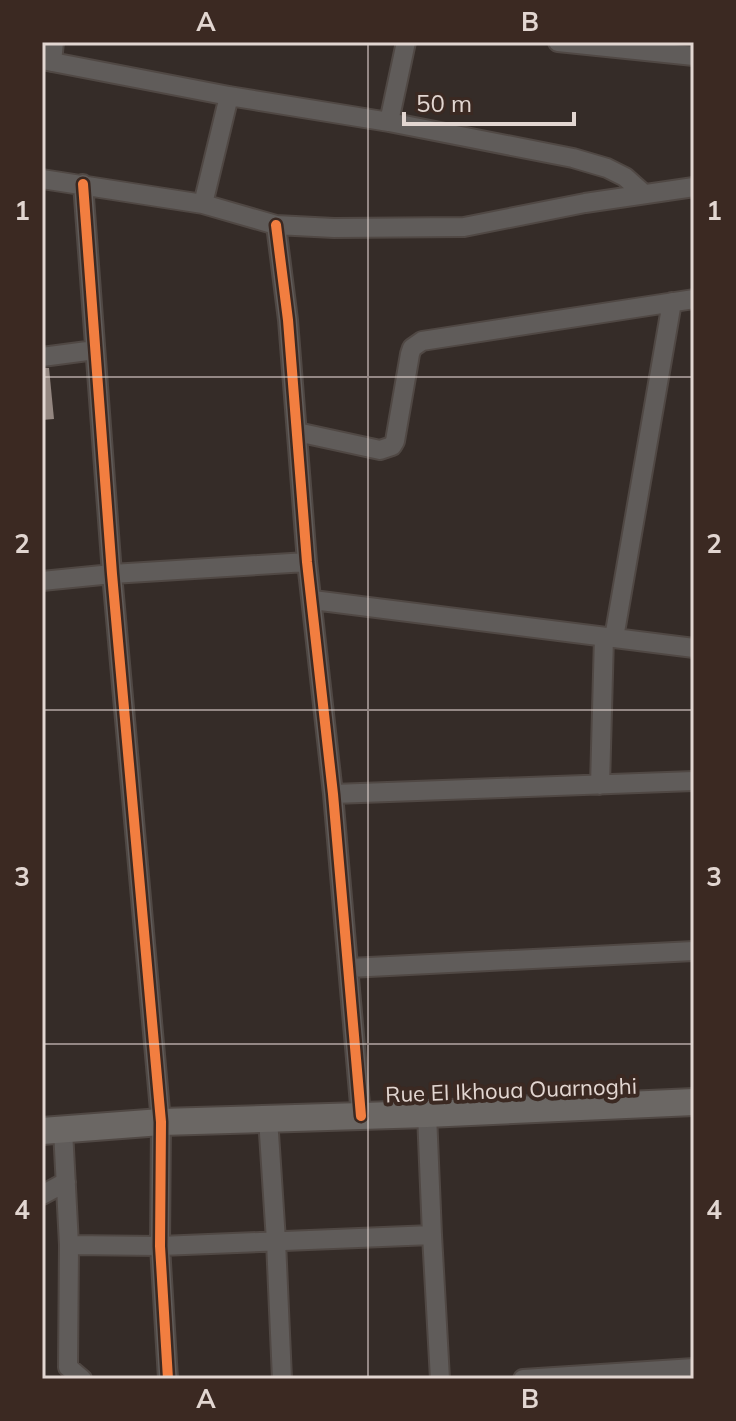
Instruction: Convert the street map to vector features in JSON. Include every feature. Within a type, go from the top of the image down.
[{"type":"street","points":[[54,42],[47,61],[573,158],[625,177],[644,194]]},
{"type":"street","points":[[389,122],[406,42]]},
{"type":"street","points":[[558,42],[694,56]]},
{"type":"street","points":[[203,204],[229,96]]},
{"type":"street","points":[[42,179],[203,204],[276,225],[334,228],[464,227],[585,203],[694,187]]},
{"type":"street","points":[[83,184],[112,574],[161,1122],[160,1246],[168,1379]]},
{"type":"street","points":[[276,225],[288,320],[307,562],[333,794],[361,1116]]},
{"type":"street","points":[[297,432],[380,450],[392,446],[410,354],[412,348],[422,341],[694,299]]},
{"type":"street","points":[[600,785],[609,638],[672,302]]},
{"type":"street","points":[[42,357],[95,350]]},
{"type":"street","points":[[42,581],[307,562]]},
{"type":"street","points":[[313,600],[694,648]]},
{"type":"street","points":[[333,794],[694,781]]},
{"type":"street","points":[[349,968],[694,951]]},
{"type":"street","name":"Rue EI Ikhoua Ouarnoghi","points":[[53,1131],[161,1122],[694,1102]]},
{"type":"street","points":[[427,1114],[440,1379]]},
{"type":"street","points":[[268,1118],[282,1379]]},
{"type":"street","points":[[51,1379],[75,1373],[66,1182],[53,1131]]},
{"type":"street","points":[[42,1195],[66,1182]]},
{"type":"street","points":[[69,1245],[160,1246],[432,1235]]},
{"type":"street","points":[[523,1379],[694,1368]]},
{"type":"building","points":[[42,368],[49,368],[54,419],[42,420]]},
{"type":"cycle path","points":[[83,184],[112,574],[161,1122],[160,1246],[168,1379]]},
{"type":"cycle path","points":[[276,225],[288,320],[307,562],[333,794],[361,1116]]}]
